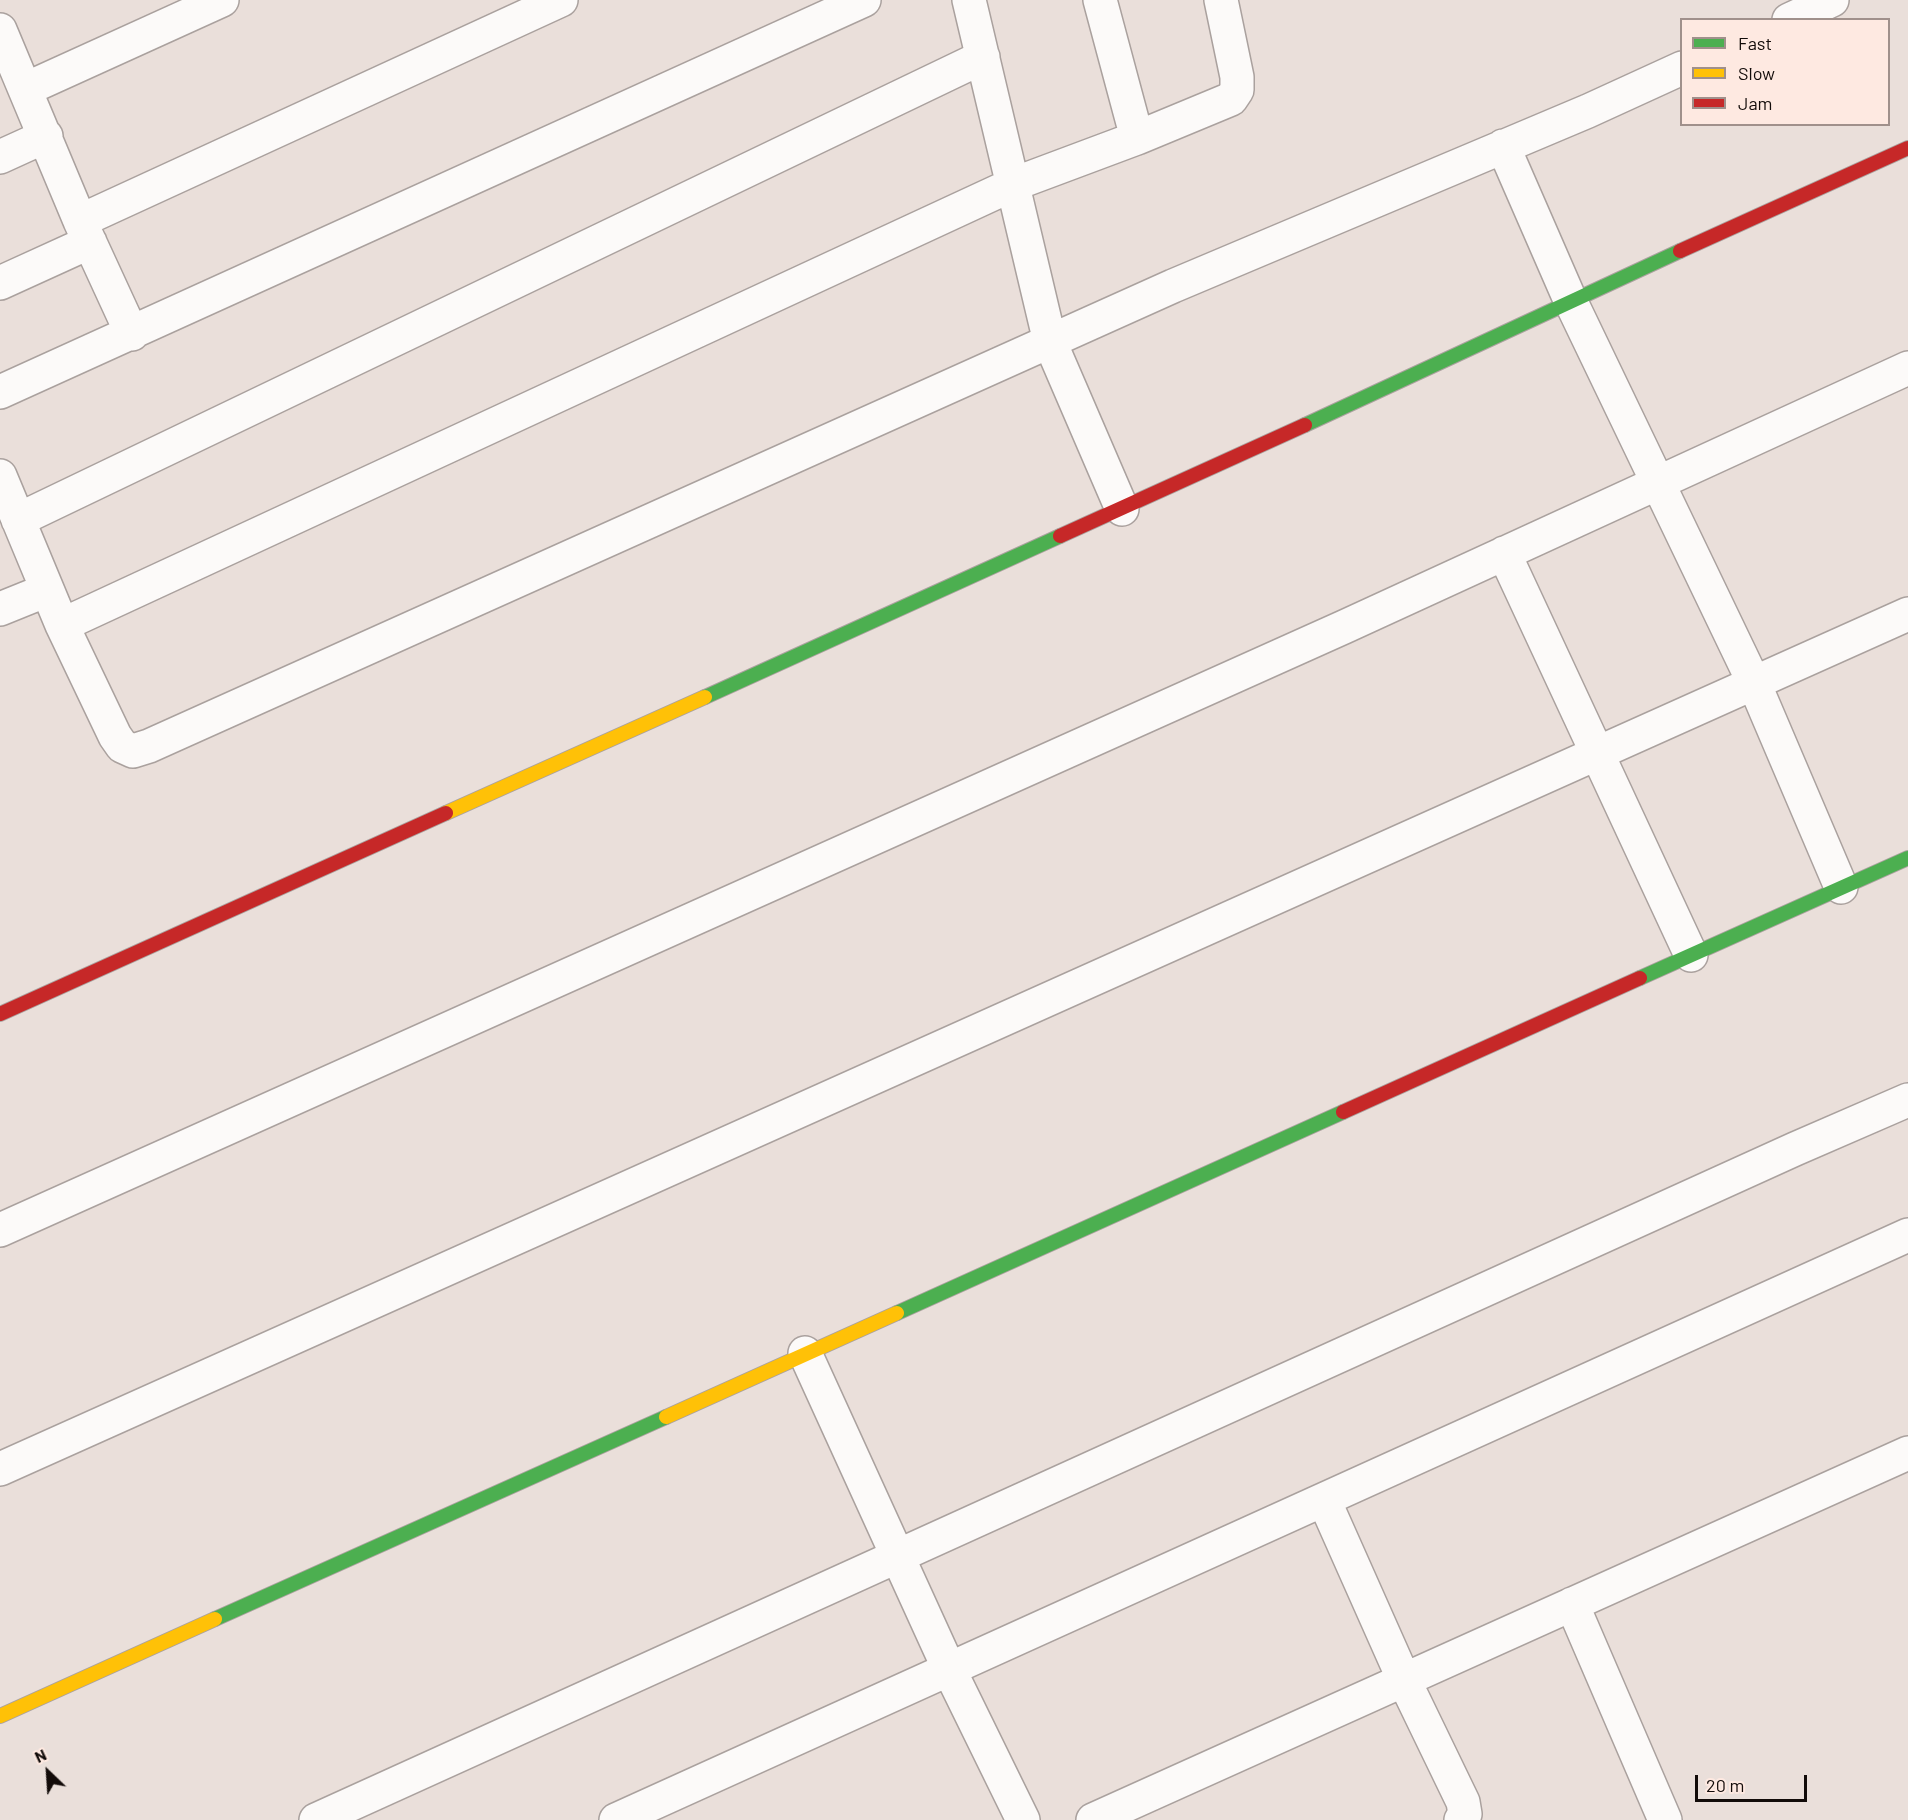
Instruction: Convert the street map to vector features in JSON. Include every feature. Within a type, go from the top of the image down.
[{"type":"street","points":[[26,89],[222,0]]},
{"type":"street","points":[[0,283],[85,231],[561,0]]},
{"type":"street","points":[[0,392],[864,0]]},
{"type":"street","points":[[969,0],[1050,342],[1122,509]]},
{"type":"street","points":[[1100,0],[1137,138]]},
{"type":"street","points":[[62,625],[1014,184],[1137,138],[1231,99],[1236,90],[1237,77],[1221,0]]},
{"type":"street","points":[[1793,18],[1832,0]]},
{"type":"street","points":[[2,41],[26,89],[85,231],[132,333]]},
{"type":"street","points":[[983,57],[7,498],[62,625],[115,736],[122,746],[133,751],[171,736],[1173,286],[1588,111],[1680,69]]},
{"type":"street","points":[[0,157],[46,136]]},
{"type":"street","points":[[1503,146],[1571,302],[1754,683],[1841,887]]},
{"type":"street","points":[[0,1014],[1122,509],[1908,148]]},
{"type":"street","points":[[0,1230],[1344,627],[1908,368]]},
{"type":"street","points":[[1504,553],[1691,954]]},
{"type":"street","points":[[0,609],[47,590]]},
{"type":"street","points":[[0,1469],[1908,614]]},
{"type":"street","points":[[0,1716],[1908,858]]},
{"type":"street","points":[[316,1820],[1795,1149],[1908,1100]]},
{"type":"street","points":[[615,1820],[1908,1234]]},
{"type":"street","points":[[805,1353],[949,1669],[1023,1820]]},
{"type":"street","points":[[1093,1820],[1908,1453]]},
{"type":"street","points":[[1324,1500],[1404,1680],[1463,1802],[1465,1814],[1461,1820]]},
{"type":"street","points":[[1572,1604],[1665,1820]]},
{"type":"traffic: fast","points":[[1305,425],[1680,251]]},
{"type":"traffic: fast","points":[[705,697],[1060,536]]},
{"type":"traffic: fast","points":[[1640,978],[1908,858]]},
{"type":"traffic: fast","points":[[897,1313],[1343,1112]]},
{"type":"traffic: fast","points":[[215,1619],[666,1417]]},
{"type":"traffic: slow","points":[[446,813],[705,697]]},
{"type":"traffic: slow","points":[[666,1417],[897,1313]]},
{"type":"traffic: slow","points":[[0,1716],[215,1619]]},
{"type":"traffic: jam","points":[[1680,251],[1908,148]]},
{"type":"traffic: jam","points":[[1060,536],[1305,425]]},
{"type":"traffic: jam","points":[[0,1014],[446,813]]},
{"type":"traffic: jam","points":[[1343,1112],[1640,978]]}]
